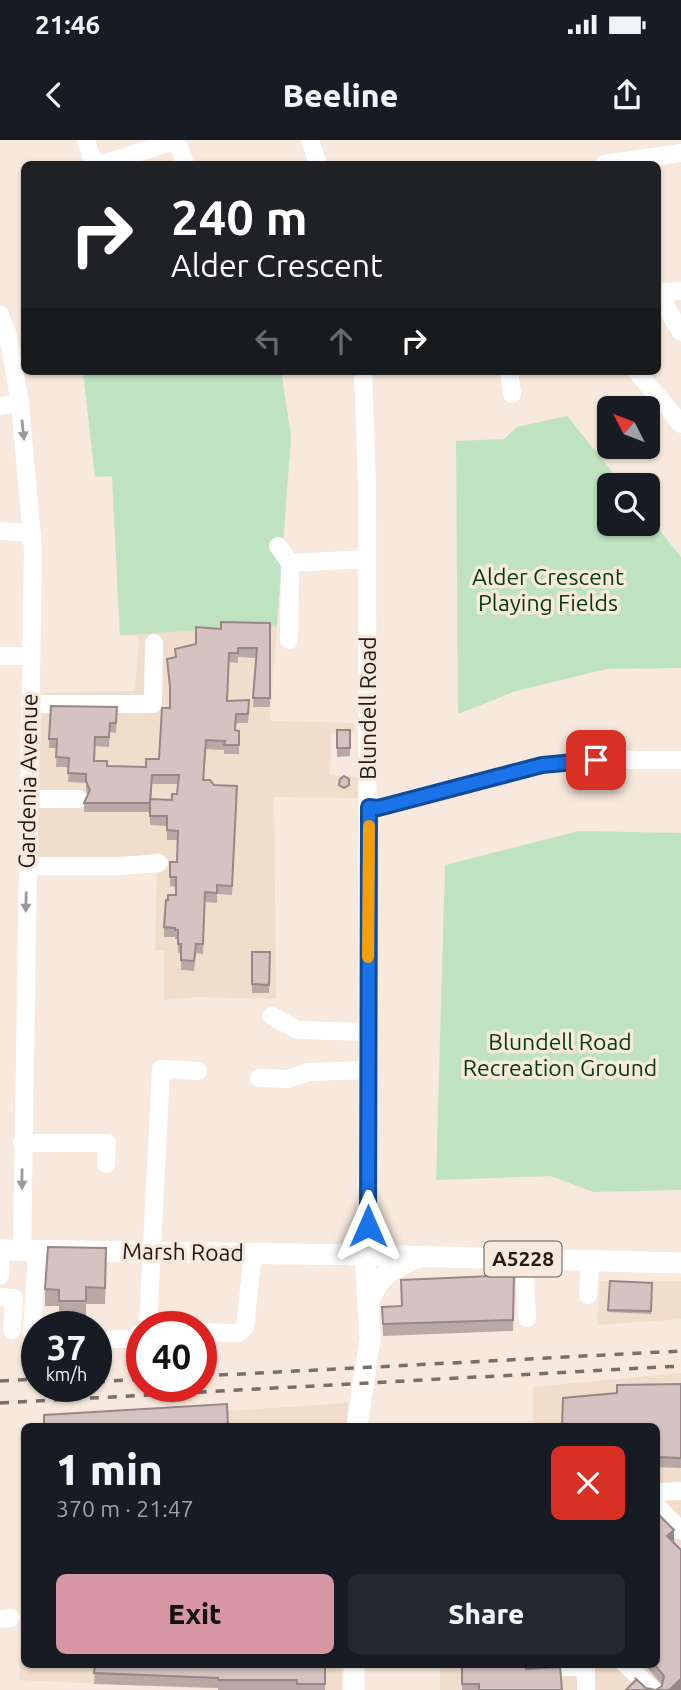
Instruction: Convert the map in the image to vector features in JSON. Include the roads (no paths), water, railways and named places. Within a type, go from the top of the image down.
[{"type":"main road","name":"Marsh Road","points":[[15,1250],[365,1255]]},
{"type":"main road","name":"A5228","points":[[365,1255],[681,1263]]},
{"type":"main road","points":[[358,1423],[370,1339],[365,1255]]},
{"type":"main road","points":[[369,1303],[384,1274],[420,1257]]},
{"type":"main road","points":[[354,1668],[354,1690]]},
{"type":"street","points":[[86,140],[93,161]]},
{"type":"street","points":[[310,140],[317,161]]},
{"type":"street","points":[[112,161],[174,141],[182,157]]},
{"type":"street","points":[[625,161],[681,153]]},
{"type":"street","points":[[669,288],[666,308],[681,332]]},
{"type":"street","name":"Gardenia Avenue","points":[[0,315],[8,336],[20,403],[32,533],[22,1143],[15,1250]]},
{"type":"street","name":"Blundell Road","points":[[363,375],[366,403],[369,807],[368,1226],[365,1255]]},
{"type":"street","points":[[510,375],[512,394]]},
{"type":"street","points":[[639,375],[681,424]]},
{"type":"street","points":[[0,406],[20,403]]},
{"type":"street","points":[[0,531],[32,533]]},
{"type":"street","points":[[278,546],[290,563],[289,640]]},
{"type":"street","points":[[290,563],[367,559]]},
{"type":"street","points":[[30,704],[153,704],[154,643]]},
{"type":"street","points":[[0,656],[31,656]]},
{"type":"street","points":[[369,807],[378,808],[542,765],[596,760],[681,760]]},
{"type":"street","points":[[28,799],[79,799]]},
{"type":"street","points":[[27,866],[159,863]]},
{"type":"street","points":[[272,1016],[298,1030],[368,1032]]},
{"type":"street","points":[[149,1311],[161,1069],[198,1071]]},
{"type":"street","points":[[259,1078],[288,1079],[308,1072],[368,1070]]},
{"type":"street","points":[[22,1143],[107,1143],[106,1164]]},
{"type":"street","points":[[0,1276],[15,1250]]},
{"type":"street","points":[[15,1250],[28,1311]]},
{"type":"street","points":[[217,1332],[239,1333],[245,1327],[253,1253]]},
{"type":"street","points":[[524,1259],[527,1318]]},
{"type":"street","points":[[588,1295],[590,1261]]},
{"type":"street","points":[[0,1297],[14,1298],[12,1330]]},
{"type":"street","points":[[660,1492],[681,1491]]},
{"type":"street","points":[[660,1509],[681,1531]]},
{"type":"street","points":[[586,1668],[586,1690]]},
{"type":"street","points":[[629,1668],[653,1690]]},
{"type":"railway","points":[[217,1375],[681,1351]]},
{"type":"railway","points":[[0,1403],[681,1366]]},
{"type":"railway","points":[[0,1381],[21,1380]]},
{"type":"railway","points":[[112,1381],[126,1380]]},
{"type":"park label","name":"Alder Crescent Playing Fields","points":[[548,590]]},
{"type":"park label","name":"Blundell Road Recreation Ground","points":[[560,1055]]}]
